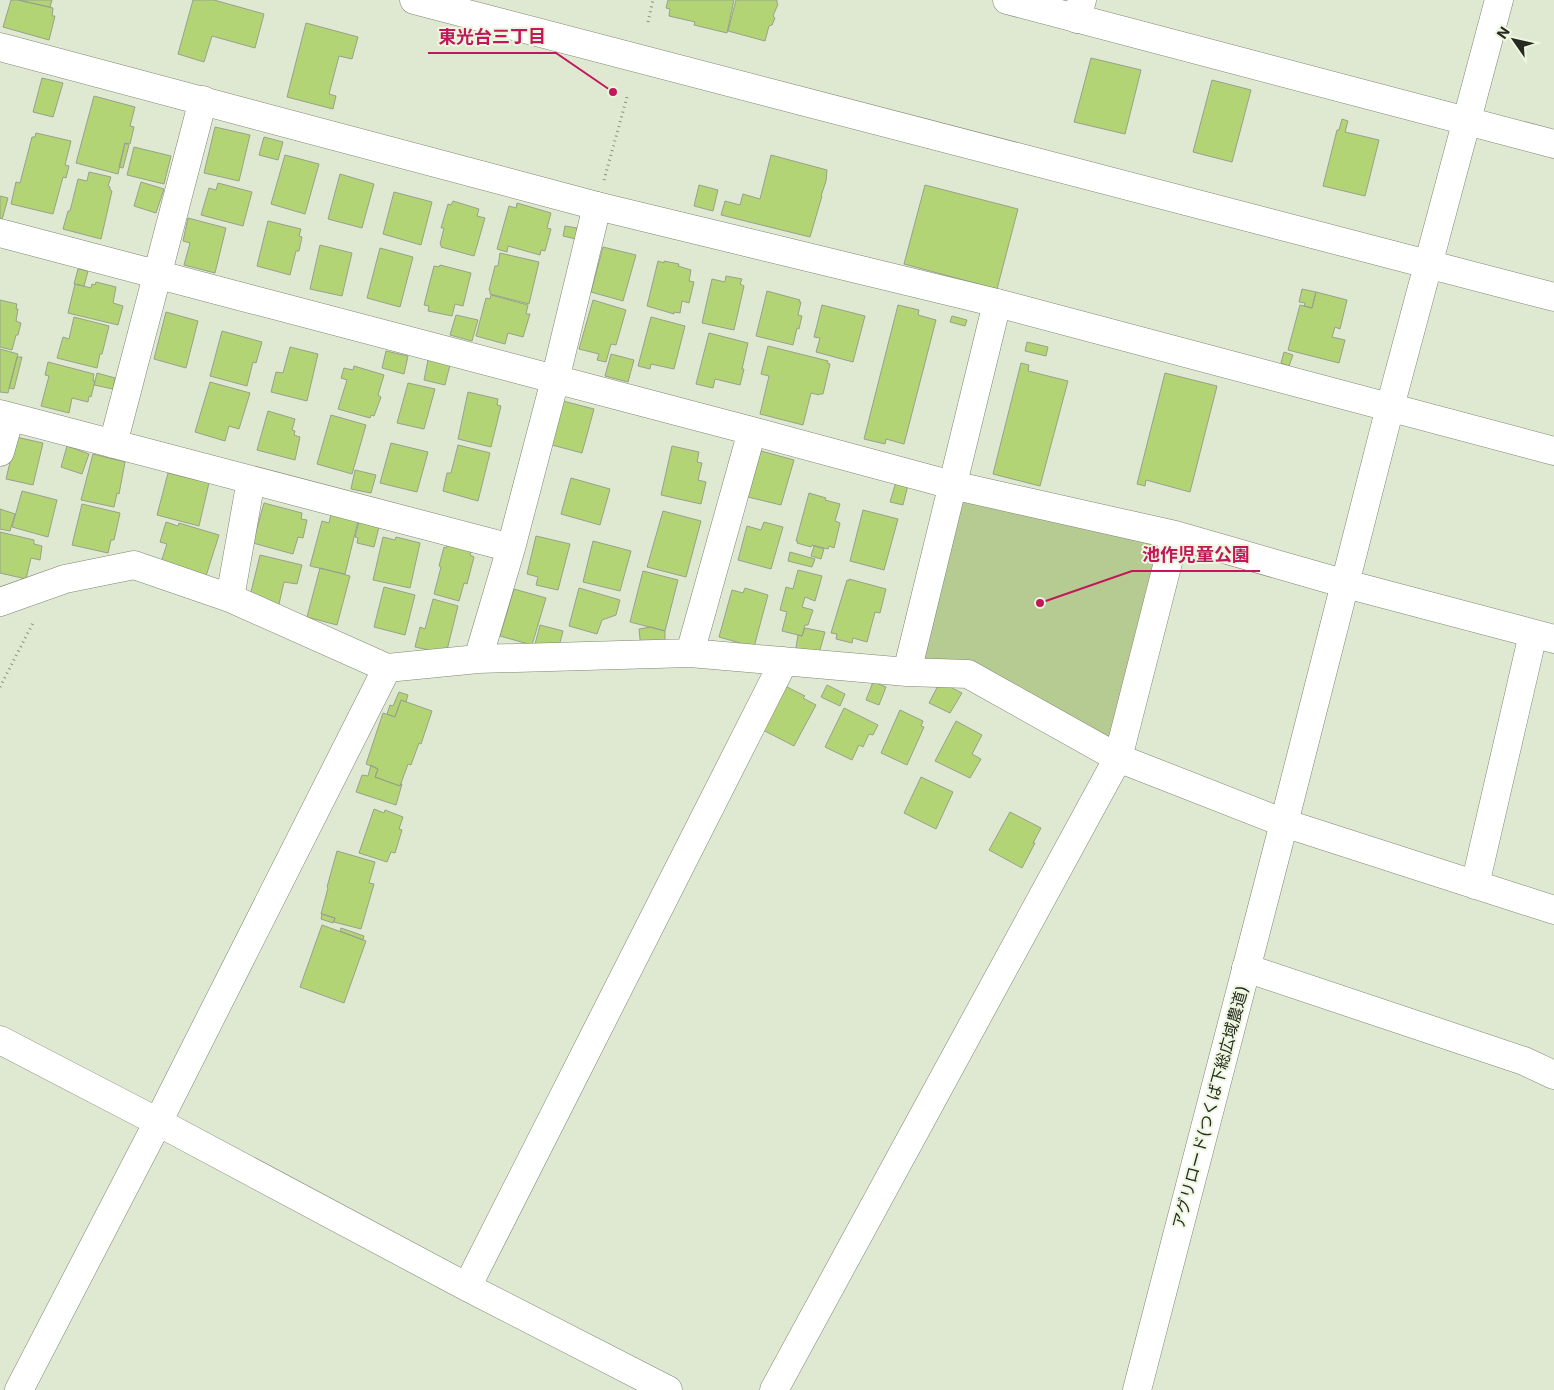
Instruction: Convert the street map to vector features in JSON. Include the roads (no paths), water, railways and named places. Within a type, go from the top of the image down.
[{"type":"street","points":[[414,0],[1554,297]]},
{"type":"street","points":[[1007,0],[1080,9],[1467,121],[1554,144]]},
{"type":"street","name":"アグリロード(つくば下総広域農道)","points":[[1137,1390],[1346,584],[1390,407],[1499,0]]},
{"type":"street","points":[[0,47],[597,206],[997,303],[1554,451]]},
{"type":"street","points":[[113,444],[203,100]]},
{"type":"street","points":[[478,659],[511,548],[555,380],[597,206]]},
{"type":"street","points":[[0,233],[952,485],[1175,535],[1346,584],[1543,636],[1475,885]]},
{"type":"street","points":[[906,672],[997,303]]},
{"type":"street","points":[[0,452],[5,415],[511,548]]},
{"type":"street","points":[[690,653],[752,431]]},
{"type":"street","points":[[230,598],[251,480]]},
{"type":"street","points":[[774,1390],[1118,758],[1175,535]]},
{"type":"street","points":[[0,602],[66,579],[134,564],[230,598],[387,668],[478,659],[690,653],[906,672],[968,674],[1118,758],[1284,823],[1554,910]]},
{"type":"street","points":[[467,1287],[784,661]]},
{"type":"street","points":[[19,1390],[158,1122],[387,668]]},
{"type":"street","points":[[1246,968],[1524,1061],[1554,1075]]},
{"type":"street","points":[[0,1040],[467,1287],[668,1390]]},
{"type":"place","name":"東光台三丁目","points":[[613,92]]},
{"type":"place","name":"池作児童公園","points":[[1040,603]]}]
